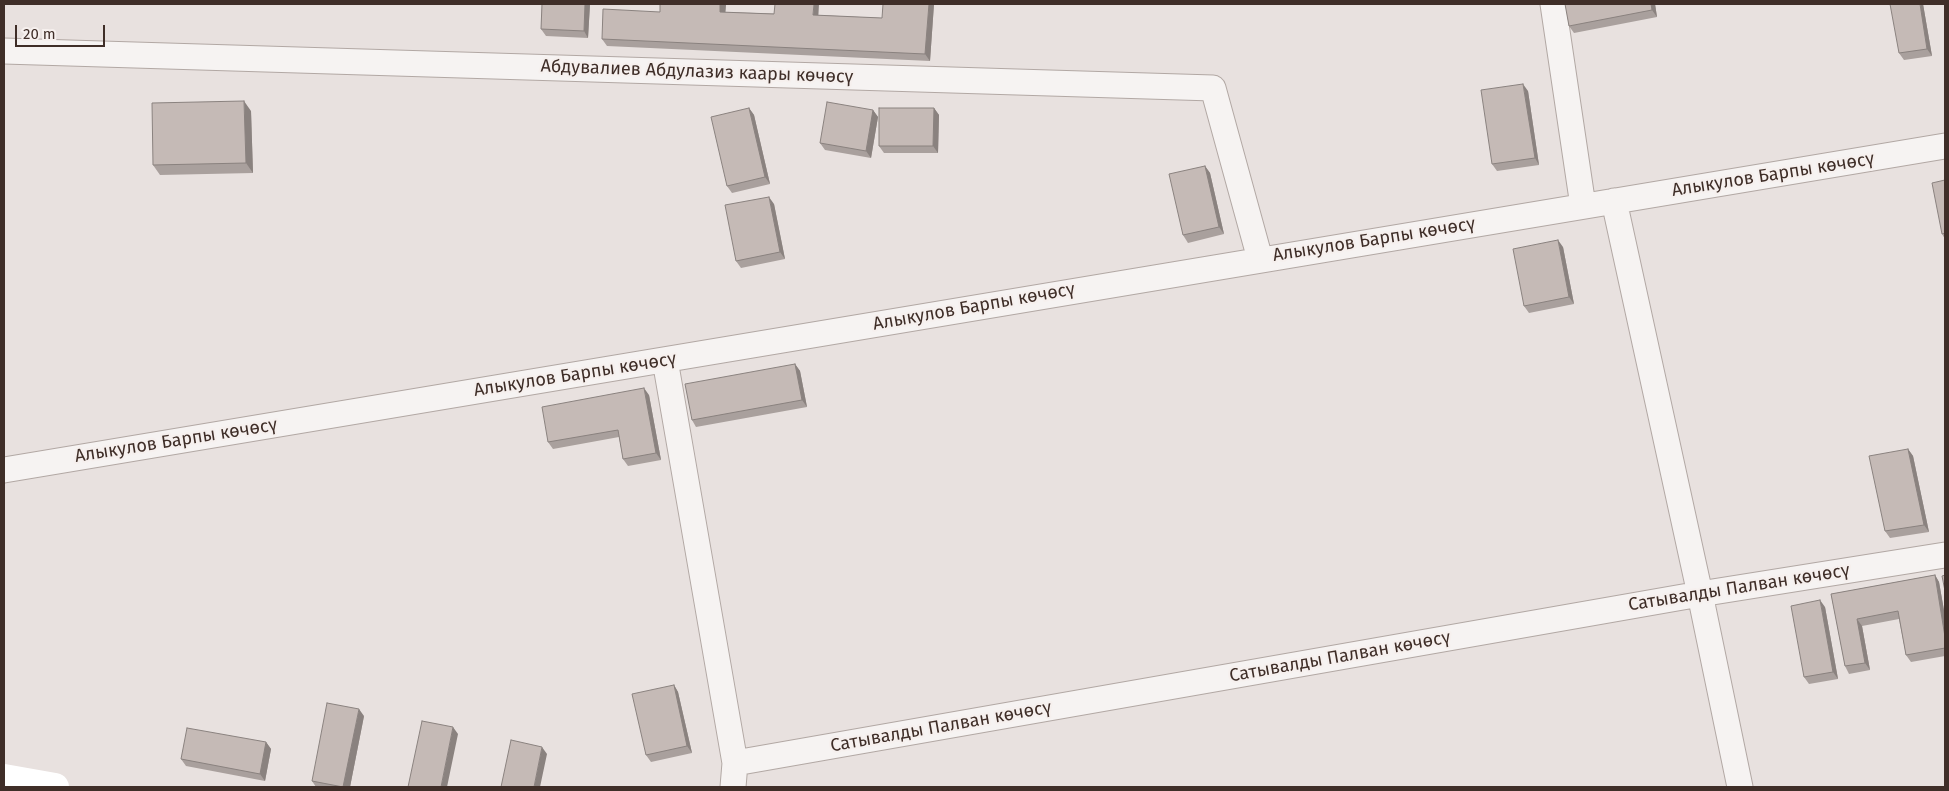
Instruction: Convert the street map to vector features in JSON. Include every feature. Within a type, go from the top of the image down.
[{"type":"main road","points":[[4,778],[55,787]]},
{"type":"street","points":[[1553,4],[1583,206]]},
{"type":"street","name":"Абдувалиев Абдулазиз каары көчөсү","points":[[4,51],[1213,88],[1260,259]]},
{"type":"street","name":"Алыкулов Барпы көчөсү","points":[[4,470],[1945,146]]},
{"type":"street","points":[[1614,201],[1740,787]]},
{"type":"street","points":[[665,360],[735,763],[733,787]]},
{"type":"street","name":"Сатывалды Палван көчөсү","points":[[735,763],[1700,594],[1945,555]]},
{"type":"building","points":[[542,4],[585,4],[584,31],[541,29]]},
{"type":"building","points":[[660,4],[720,4],[720,12],[774,14],[775,4],[814,4],[813,15],[882,18],[883,4],[929,4],[925,54],[602,39],[603,9],[660,12]]},
{"type":"building","points":[[1565,4],[1651,4],[1652,10],[1569,26]]},
{"type":"building","points":[[1890,4],[1920,4],[1927,49],[1899,53]]},
{"type":"building","points":[[1523,84],[1535,158],[1492,164],[1481,90]]},
{"type":"building","points":[[244,101],[246,163],[153,165],[152,103]]},
{"type":"building","points":[[827,102],[873,110],[866,151],[820,143]]},
{"type":"building","points":[[749,108],[765,177],[727,186],[711,117]]},
{"type":"building","points":[[879,108],[934,108],[933,146],[879,146]]},
{"type":"building","points":[[1205,166],[1219,227],[1183,235],[1169,174]]},
{"type":"building","points":[[1945,180],[1945,233],[1942,234],[1932,183]]},
{"type":"building","points":[[769,197],[780,252],[736,261],[725,205]]},
{"type":"building","points":[[1558,240],[1569,297],[1524,306],[1513,249]]},
{"type":"building","points":[[795,364],[802,400],[692,420],[685,384]]},
{"type":"building","points":[[644,388],[656,453],[623,459],[618,430],[548,442],[542,407]]},
{"type":"building","points":[[1908,449],[1924,525],[1885,531],[1869,456]]},
{"type":"building","points":[[1935,575],[1945,648],[1906,655],[1898,611],[1857,619],[1865,663],[1845,666],[1831,594]]},
{"type":"building","points":[[1945,575],[1945,591],[1942,576]]},
{"type":"building","points":[[1820,600],[1833,672],[1804,677],[1791,606]]},
{"type":"building","points":[[674,685],[687,746],[646,755],[632,694]]},
{"type":"building","points":[[327,703],[359,709],[343,787],[312,781]]},
{"type":"building","points":[[422,721],[453,727],[441,787],[408,787]]},
{"type":"building","points":[[187,728],[266,742],[260,774],[181,759]]},
{"type":"building","points":[[511,740],[542,747],[534,787],[501,787]]}]
